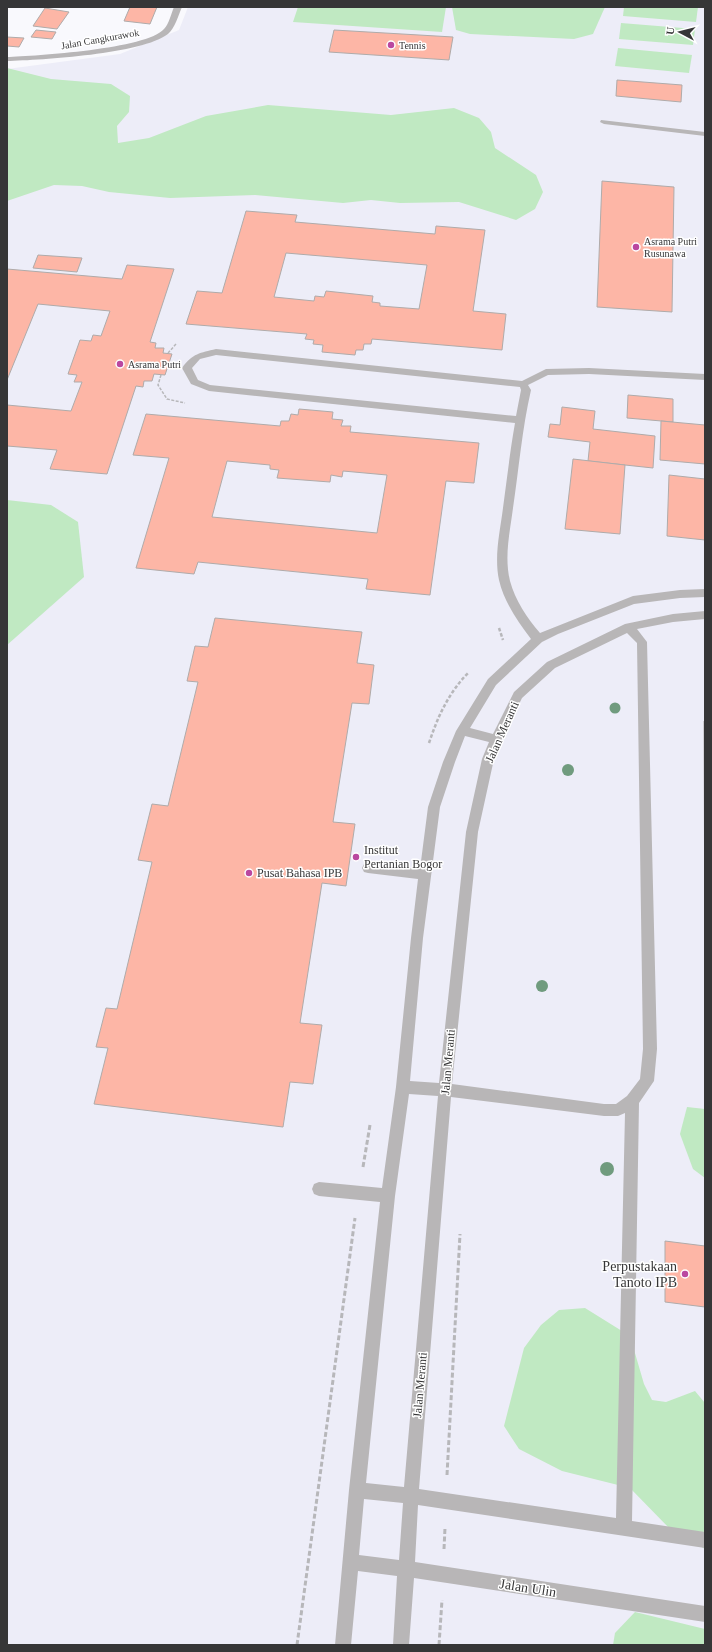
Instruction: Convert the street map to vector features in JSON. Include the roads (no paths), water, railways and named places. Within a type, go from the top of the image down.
[{"type":"street","name":"Jalan Cangkurawok","points":[[7,59],[60,56],[117,47],[158,38],[166,32],[178,7]]},
{"type":"street","points":[[604,122],[705,134]]},
{"type":"street","points":[[519,420],[209,388],[194,382],[188,368],[198,357],[216,352],[521,384],[546,372],[596,371],[705,377]]},
{"type":"street","points":[[521,384],[526,390],[519,420],[504,539],[503,572],[508,590],[522,618],[538,640]]},
{"type":"street","points":[[342,1645],[388,1196],[403,1087],[417,938],[434,807],[449,762],[462,731],[492,682],[538,640],[554,631],[633,600],[680,594],[705,593]]},
{"type":"street","name":"Jalan Meranti","points":[[401,1645],[411,1496],[445,1090],[461,926],[472,832],[488,759],[496,739],[518,695],[551,665],[629,627],[673,618],[705,614]]},
{"type":"street","points":[[403,1087],[445,1090],[604,1110],[618,1110],[632,1102],[647,1081],[650,1049],[642,642],[629,627]]},
{"type":"street","points":[[462,731],[496,739]]},
{"type":"street","points":[[368,868],[425,875]]},
{"type":"street","points":[[624,1528],[632,1102]]},
{"type":"street","points":[[319,1188],[388,1196]]},
{"type":"street","points":[[357,1490],[446,1500],[705,1540]]},
{"type":"street","name":"Jalan Ulin","points":[[351,1562],[705,1614]]},
{"type":"place","name":"Tennis","points":[[391,45]]},
{"type":"place","name":"Asrama Putri Rusunawa","points":[[636,247]]},
{"type":"place","name":"Asrama Putri","points":[[120,364]]},
{"type":"place","name":"Institut Pertanian Bogor","points":[[356,857]]},
{"type":"place","name":"Pusat Bahasa IPB","points":[[249,873]]},
{"type":"place","name":"Perpustakaan Tanoto IPB","points":[[685,1274]]}]
